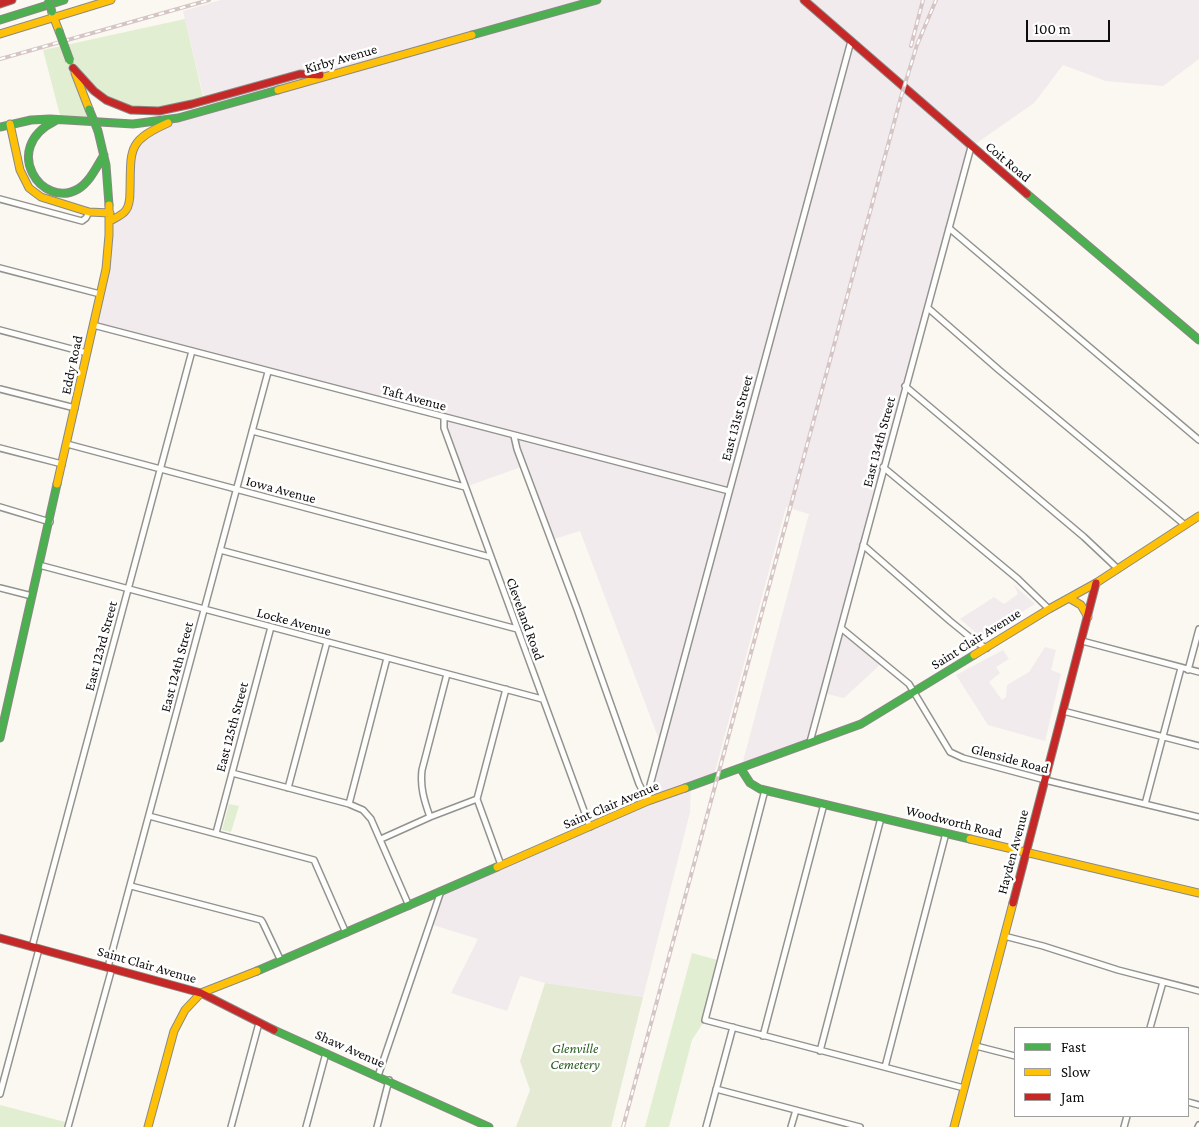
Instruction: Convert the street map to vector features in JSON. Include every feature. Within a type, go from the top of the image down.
[{"type":"main road","points":[[0,4],[12,0]]},
{"type":"main road","name":"Eddy Road","points":[[0,738],[100,294],[107,260],[110,221],[104,155],[98,131],[48,0]]},
{"type":"main road","points":[[0,20],[64,0]]},
{"type":"main road","points":[[0,34],[53,15],[111,0]]},
{"type":"main road","name":"Kirby Avenue","points":[[0,127],[31,120],[61,119],[133,124],[178,118],[597,0]]},
{"type":"main road","name":"Coit Road","points":[[804,0],[971,147],[1199,340]]},
{"type":"main road","points":[[72,64],[94,90],[106,100],[131,110],[159,112],[300,74],[326,76]]},
{"type":"main road","points":[[110,221],[126,210],[130,196],[129,161],[136,142],[148,131],[178,118]]},
{"type":"main road","points":[[26,164],[27,150],[32,138],[47,124],[61,119]]},
{"type":"main road","points":[[10,124],[20,170],[30,188],[41,197],[89,212],[110,212]]},
{"type":"main road","points":[[15,145],[32,177],[39,184],[58,193],[76,190],[87,182],[104,155]]},
{"type":"main road","name":"Saint Clair Avenue","points":[[0,938],[201,993],[281,961],[648,801],[741,769],[861,724],[1049,609],[1096,583],[1199,516]]},
{"type":"main road","name":"Hayden Avenue","points":[[954,1127],[1096,583]]},
{"type":"main road","points":[[1069,598],[1083,607],[1088,617]]},
{"type":"main road","name":"Woodworth Road","points":[[741,769],[748,782],[765,790],[1199,893]]},
{"type":"main road","points":[[148,1127],[174,1031],[185,1010],[201,993]]},
{"type":"main road","name":"Shaw Avenue","points":[[201,993],[259,1023],[389,1080],[474,1124],[489,1127]]},
{"type":"street","name":"East 131st Street","points":[[648,801],[650,785],[851,41]]},
{"type":"street","name":"East 134th Street","points":[[810,742],[971,147]]},
{"type":"street","points":[[0,200],[82,221],[89,212]]},
{"type":"street","points":[[948,228],[1199,440]]},
{"type":"street","points":[[0,268],[100,294]]},
{"type":"street","points":[[928,308],[999,370],[1185,525]]},
{"type":"street","name":"Taft Avenue","points":[[93,325],[729,492]]},
{"type":"street","points":[[0,330],[87,353]]},
{"type":"street","name":"East 123rd Street","points":[[0,1094],[35,948],[192,351]]},
{"type":"street","name":"East 124th Street","points":[[68,1127],[268,372]]},
{"type":"street","points":[[905,386],[1118,569]]},
{"type":"street","points":[[0,389],[75,408]]},
{"type":"street","name":"Cleveland Road","points":[[444,418],[444,428],[465,487],[590,827]]},
{"type":"street","points":[[252,431],[465,487]]},
{"type":"street","points":[[514,436],[517,449],[577,609],[634,770],[648,801]]},
{"type":"street","name":"Iowa Avenue","points":[[67,444],[490,557]]},
{"type":"street","points":[[0,448],[62,464]]},
{"type":"street","points":[[884,467],[1018,579],[1049,609]]},
{"type":"street","points":[[0,508],[50,522]]},
{"type":"street","points":[[863,545],[950,621],[977,643],[987,648]]},
{"type":"street","points":[[220,550],[517,629]]},
{"type":"street","name":"Locke Avenue","points":[[39,565],[542,699]]},
{"type":"street","points":[[0,588],[32,596]]},
{"type":"street","name":"East 125th Street","points":[[216,833],[271,627]]},
{"type":"street","name":"Glenside Road","points":[[840,628],[909,684],[950,752],[963,758],[1045,780],[1199,817]]},
{"type":"street","points":[[1188,670],[1199,629]]},
{"type":"street","points":[[1082,641],[1199,672]]},
{"type":"street","points":[[288,788],[327,642]]},
{"type":"street","points":[[349,804],[387,658]]},
{"type":"street","points":[[1145,804],[1182,668]]},
{"type":"street","points":[[430,817],[422,796],[420,782],[448,674]]},
{"type":"street","points":[[501,865],[477,799],[506,689]]},
{"type":"street","points":[[1064,710],[1199,746]]},
{"type":"street","points":[[232,774],[349,804],[364,810],[381,839],[409,906]]},
{"type":"street","points":[[765,790],[705,1020],[964,1088]]},
{"type":"street","points":[[381,839],[477,799]]},
{"type":"street","points":[[763,1036],[824,804]]},
{"type":"street","points":[[149,816],[314,860],[346,933]]},
{"type":"street","points":[[820,1051],[881,818]]},
{"type":"street","points":[[885,1067],[946,833]]},
{"type":"street","points":[[131,886],[261,920],[264,922],[281,961]]},
{"type":"street","points":[[378,1076],[441,890]]},
{"type":"street","points":[[1004,936],[1043,946],[1118,970],[1199,991]]},
{"type":"street","points":[[1150,1027],[1162,982]]},
{"type":"street","points":[[232,1127],[259,1023]]},
{"type":"street","points":[[706,1127],[733,1028]]},
{"type":"street","points":[[976,1046],[1014,1056]]},
{"type":"street","points":[[306,1127],[326,1053]]},
{"type":"street","points":[[377,1127],[389,1080]]},
{"type":"street","points":[[716,1089],[860,1127]]},
{"type":"street","points":[[791,1127],[796,1110]]},
{"type":"shaded area","points":[[221,0],[1199,0],[1199,59],[1163,86],[1106,81],[1063,65],[1034,103],[971,147],[841,628],[883,662],[844,698],[823,693],[810,742],[741,769],[809,514],[786,507],[713,779],[691,786],[690,812],[643,997],[545,983],[520,976],[507,1011],[451,993],[478,939],[430,924],[441,890],[648,801],[661,745],[580,531],[551,540],[524,466],[465,487],[444,428],[444,418],[93,325],[106,269],[110,221],[126,210],[129,161],[136,142],[178,118],[207,110],[183,11]]},
{"type":"shaded area","points":[[1014,585],[1035,604],[981,637],[960,619],[994,597],[1004,604],[1018,594]]},
{"type":"shaded area","points":[[1045,647],[1056,650],[1051,670],[1061,674],[1045,741],[988,725],[956,675],[1003,650],[1009,659],[996,667],[1000,673],[989,682],[1002,700],[1006,697],[1007,685],[1029,672]]},
{"type":"green space","points":[[185,19],[204,101],[192,104],[131,110],[106,100],[74,69],[94,122],[61,119],[43,50]]},
{"type":"green space","points":[[229,804],[239,806],[231,832],[222,830]]},
{"type":"green space","points":[[692,953],[721,961],[705,1020],[692,1040],[669,1127],[645,1127]]},
{"type":"green space","name":"Glenville Cemetery","points":[[545,983],[643,997],[611,1127],[516,1127],[530,1090],[520,1061]]},
{"type":"green space","points":[[0,1105],[69,1123],[68,1127],[0,1127]]},
{"type":"railway","points":[[0,59],[209,0]]},
{"type":"railway","points":[[911,46],[923,0]]},
{"type":"railway","points":[[623,1127],[901,97],[917,45],[936,0]]},
{"type":"traffic: fast","points":[[48,0],[52,12]]},
{"type":"traffic: fast","points":[[0,20],[64,0]]},
{"type":"traffic: fast","points":[[472,35],[597,0]]},
{"type":"traffic: fast","points":[[59,31],[70,61]]},
{"type":"traffic: fast","points":[[0,127],[31,120],[50,119],[133,124],[178,118],[278,90]]},
{"type":"traffic: fast","points":[[89,109],[98,131]]},
{"type":"traffic: fast","points":[[55,121],[39,133],[30,146],[29,160],[32,173],[40,184],[51,191],[64,193],[78,189],[90,178],[104,155]]},
{"type":"traffic: fast","points":[[98,131],[106,165],[109,205]]},
{"type":"traffic: fast","points":[[1027,194],[1199,340]]},
{"type":"traffic: fast","points":[[0,738],[57,484]]},
{"type":"traffic: fast","points":[[685,788],[861,724],[974,655]]},
{"type":"traffic: fast","points":[[741,769],[750,783],[760,789],[970,839]]},
{"type":"traffic: fast","points":[[257,971],[497,867]]},
{"type":"traffic: fast","points":[[274,1030],[489,1127]]},
{"type":"traffic: slow","points":[[0,34],[111,0]]},
{"type":"traffic: slow","points":[[52,13],[59,31]]},
{"type":"traffic: slow","points":[[278,90],[472,35]]},
{"type":"traffic: slow","points":[[75,73],[89,109]]},
{"type":"traffic: slow","points":[[110,221],[123,213],[130,201],[132,156],[138,141],[145,135],[168,123]]},
{"type":"traffic: slow","points":[[10,124],[20,170],[29,188],[41,197],[89,212],[110,213]]},
{"type":"traffic: slow","points":[[57,484],[106,269],[109,205]]},
{"type":"traffic: slow","points":[[974,655],[1096,583],[1199,516]]},
{"type":"traffic: slow","points":[[1069,598],[1081,605],[1088,617]]},
{"type":"traffic: slow","points":[[497,867],[648,801],[685,788]]},
{"type":"traffic: slow","points":[[970,839],[1199,893]]},
{"type":"traffic: slow","points":[[954,1127],[1013,903]]},
{"type":"traffic: slow","points":[[148,1127],[174,1031],[185,1010],[201,993],[257,971]]},
{"type":"traffic: jam","points":[[0,4],[12,0]]},
{"type":"traffic: jam","points":[[804,0],[1027,194]]},
{"type":"traffic: jam","points":[[73,68],[94,91],[106,100],[131,110],[159,111],[192,104],[300,74],[320,75]]},
{"type":"traffic: jam","points":[[1013,903],[1096,583]]},
{"type":"traffic: jam","points":[[0,938],[201,993],[274,1030]]}]
